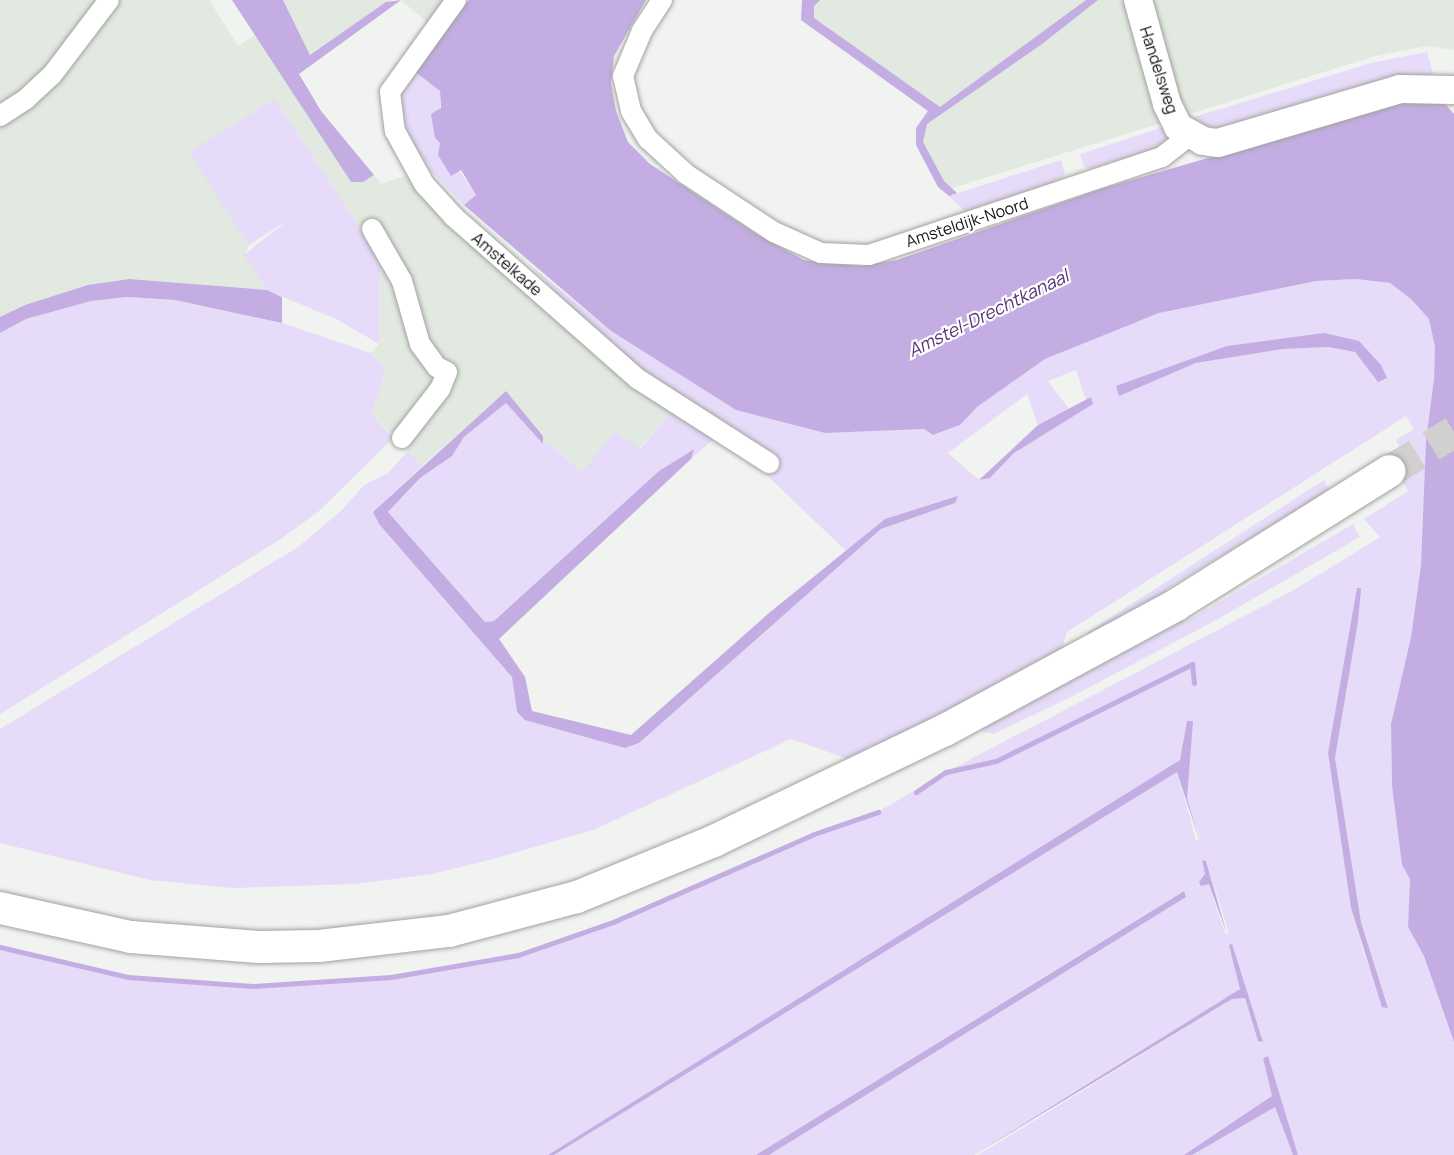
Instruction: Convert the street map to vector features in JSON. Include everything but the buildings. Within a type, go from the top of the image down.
[{"type":"main road","points":[[0,908],[131,937],[259,947],[319,946],[449,931],[577,897],[714,841],[965,719],[1176,604],[1390,471]]},
{"type":"street","points":[[0,116],[26,99],[52,75],[109,0]]},
{"type":"street","name":"Amstelkade","points":[[456,0],[390,92],[394,131],[424,184],[454,217],[638,379],[769,463]]},
{"type":"street","name":"Amsteldijk-Noord","points":[[662,0],[642,31],[623,76],[631,111],[648,139],[686,174],[774,232],[821,253],[869,255],[1162,157],[1189,136]]},
{"type":"street","name":"Handelsweg","points":[[1138,0],[1167,104],[1178,127],[1189,136]]},
{"type":"street","points":[[1189,136],[1218,143],[1400,89],[1454,90]]},
{"type":"street","points":[[372,229],[402,281],[420,344],[437,367],[447,372],[440,389],[402,438]]},
{"type":"shaded area","points":[[0,0],[209,0],[238,46],[255,35],[351,182],[363,182],[374,175],[381,184],[411,174],[673,410],[639,449],[616,431],[581,472],[550,444],[543,444],[543,435],[506,391],[422,466],[372,414],[386,368],[371,353],[379,344],[380,257],[275,99],[295,215],[249,245],[245,255],[267,290],[129,279],[88,285],[0,317]]},
{"type":"shaded area","points":[[283,0],[392,0],[310,55]]},
{"type":"shaded area","points":[[401,0],[445,0],[428,23]]},
{"type":"shaded area","points":[[807,0],[1454,0],[1454,50],[1427,46],[1372,57],[946,190],[918,137],[932,109],[806,17]]},
{"type":"shaded area","points":[[1427,52],[1434,77],[1214,135],[1188,119],[1371,63]]},
{"type":"shaded area","points":[[414,71],[440,91],[440,143],[477,196],[464,205],[428,168],[409,137],[399,108],[397,87]]},
{"type":"shaded area","points":[[275,99],[380,257],[379,344],[338,320],[267,290],[244,255],[288,220],[248,245],[189,152]]},
{"type":"shaded area","points":[[1167,126],[1174,136],[1160,147],[1089,169],[1084,166],[1080,154]]},
{"type":"shaded area","points":[[1061,160],[1065,174],[1058,182],[965,212],[949,196]]},
{"type":"shaded area","points":[[529,264],[611,331],[736,410],[825,433],[924,429],[934,435],[960,425],[977,407],[1045,359],[1159,313],[1316,281],[1356,279],[1390,283],[1411,299],[1429,319],[1435,347],[1434,379],[1426,440],[1421,565],[1411,637],[1391,723],[1392,786],[1402,865],[1410,879],[1408,927],[1424,956],[1454,1042],[1454,1155],[1298,1155],[1267,1056],[1263,1058],[1273,1096],[1184,1155],[978,1155],[1232,999],[1245,998],[1258,1041],[1263,1042],[1231,944],[1241,989],[974,1155],[769,1155],[1186,897],[1183,891],[756,1155],[554,1155],[1177,771],[1196,840],[1200,839],[1187,798],[1187,721],[1181,760],[548,1155],[0,1155],[0,947],[128,977],[253,986],[391,977],[518,955],[613,922],[814,834],[878,812],[946,772],[1294,590],[1380,537],[1364,519],[1408,491],[1391,462],[1404,454],[1396,440],[1414,429],[1406,416],[1067,632],[1060,654],[851,760],[791,739],[593,830],[493,859],[432,874],[355,884],[233,888],[150,880],[0,843],[0,729],[298,547],[341,511],[364,485],[388,473],[408,451],[422,466],[373,512],[379,524],[512,677],[517,712],[625,748],[639,743],[881,529],[955,503],[885,519],[846,551],[753,462],[776,454],[676,398],[582,319]],"holes":[[[1359,341],[1378,382],[1355,352],[1328,347],[1283,349],[1196,363],[1119,395],[1227,346]],[[1076,370],[1086,400],[1091,398],[1014,453],[990,478],[979,480],[948,453],[1027,394],[1038,425],[1069,409],[1048,381]],[[1358,622],[1335,758],[1361,922],[1388,1007],[1365,957],[1351,908],[1328,753]],[[1202,860],[1206,861],[1229,933],[1225,934],[1209,884],[1199,882],[1205,875]]]},
{"type":"shaded area","points":[[127,297],[175,300],[282,323],[371,353],[386,368],[372,414],[393,438],[319,511],[282,538],[0,714],[0,333],[26,319],[91,301]]},
{"type":"shaded area","points":[[506,403],[543,444],[550,444],[581,472],[616,431],[640,449],[673,410],[716,437],[691,459],[693,449],[659,471],[494,621],[485,622],[388,512],[420,478],[452,456],[464,437]]},
{"type":"shaded area","points":[[1324,480],[1330,491],[1166,589],[1168,594],[1092,640],[1088,632]]},
{"type":"shaded area","points":[[1353,524],[1360,537],[1218,619],[1073,696],[993,734],[981,731],[981,726],[1183,618],[1185,622]]},
{"type":"shaded area","points":[[1275,1107],[1293,1155],[1192,1155],[1267,1108]]},
{"type":"water","points":[[232,0],[283,0],[310,55],[386,2],[401,0],[299,74],[321,111],[374,175],[363,182],[351,182]]},
{"type":"water","name":"Amstel-Drechtkanaal","points":[[469,0],[646,0],[614,56],[611,83],[616,111],[628,142],[650,164],[758,235],[804,260],[824,263],[862,266],[897,260],[1104,188],[1395,104],[1439,97],[1454,114],[1454,1042],[1424,956],[1408,927],[1410,879],[1402,865],[1392,786],[1391,724],[1411,637],[1421,565],[1426,440],[1434,379],[1435,347],[1429,319],[1411,299],[1390,283],[1356,279],[1316,281],[1159,313],[1045,359],[977,407],[960,425],[933,435],[924,429],[825,433],[736,410],[611,331],[464,205],[476,195],[461,170],[451,176],[438,155],[440,143],[435,138],[431,114],[441,108],[440,91],[414,71]]},
{"type":"water","points":[[802,0],[820,0],[814,6],[814,18],[940,107],[1086,0],[1098,0],[1042,44],[927,124],[923,142],[944,181],[957,193],[949,196],[938,187],[916,145],[916,128],[928,111],[801,20]]},
{"type":"water","points":[[129,279],[267,290],[282,297],[282,323],[175,300],[127,297],[91,301],[26,319],[0,333],[0,317],[25,305],[88,285]]},
{"type":"water","points":[[1324,333],[1359,341],[1381,365],[1387,378],[1378,382],[1355,352],[1328,347],[1283,349],[1196,363],[1119,396],[1116,386],[1227,346]]},
{"type":"water","points":[[506,391],[543,436],[543,444],[506,403],[464,437],[452,456],[420,478],[388,512],[485,622],[494,621],[659,471],[694,449],[691,459],[499,639],[525,677],[532,711],[631,735],[769,613],[885,519],[958,496],[955,503],[881,529],[639,743],[625,748],[525,720],[517,712],[512,677],[379,524],[373,512]]},
{"type":"water","points":[[1091,397],[1093,404],[1014,453],[990,478],[979,480],[1038,425]]},
{"type":"water","points":[[1357,588],[1361,588],[1358,622],[1335,758],[1361,922],[1388,1008],[1382,1007],[1351,908],[1328,753]]},
{"type":"water","points":[[1187,721],[1193,721],[1187,798],[1201,845],[1177,772],[554,1155],[548,1155],[1180,760]]},
{"type":"water","points":[[1202,860],[1206,861],[1227,934],[1209,884],[1201,886],[1199,882],[1205,874]]},
{"type":"water","points":[[1184,891],[1186,897],[769,1155],[756,1155]]},
{"type":"water","points":[[1232,944],[1263,1042],[1258,1041],[1245,998],[1232,999],[974,1155],[1240,989],[1229,945]]},
{"type":"water","points":[[1268,1056],[1298,1155],[1293,1155],[1275,1107],[1192,1155],[1184,1155],[1272,1096],[1263,1058]]},
{"type":"waterway","points":[[916,792],[946,772],[996,761],[1192,664],[1194,683]]},
{"type":"waterway","points":[[0,947],[128,977],[253,986],[391,977],[518,955],[613,922],[814,834],[878,812]]},
{"type":"tunnel","points":[[1390,471],[1454,432]]}]
